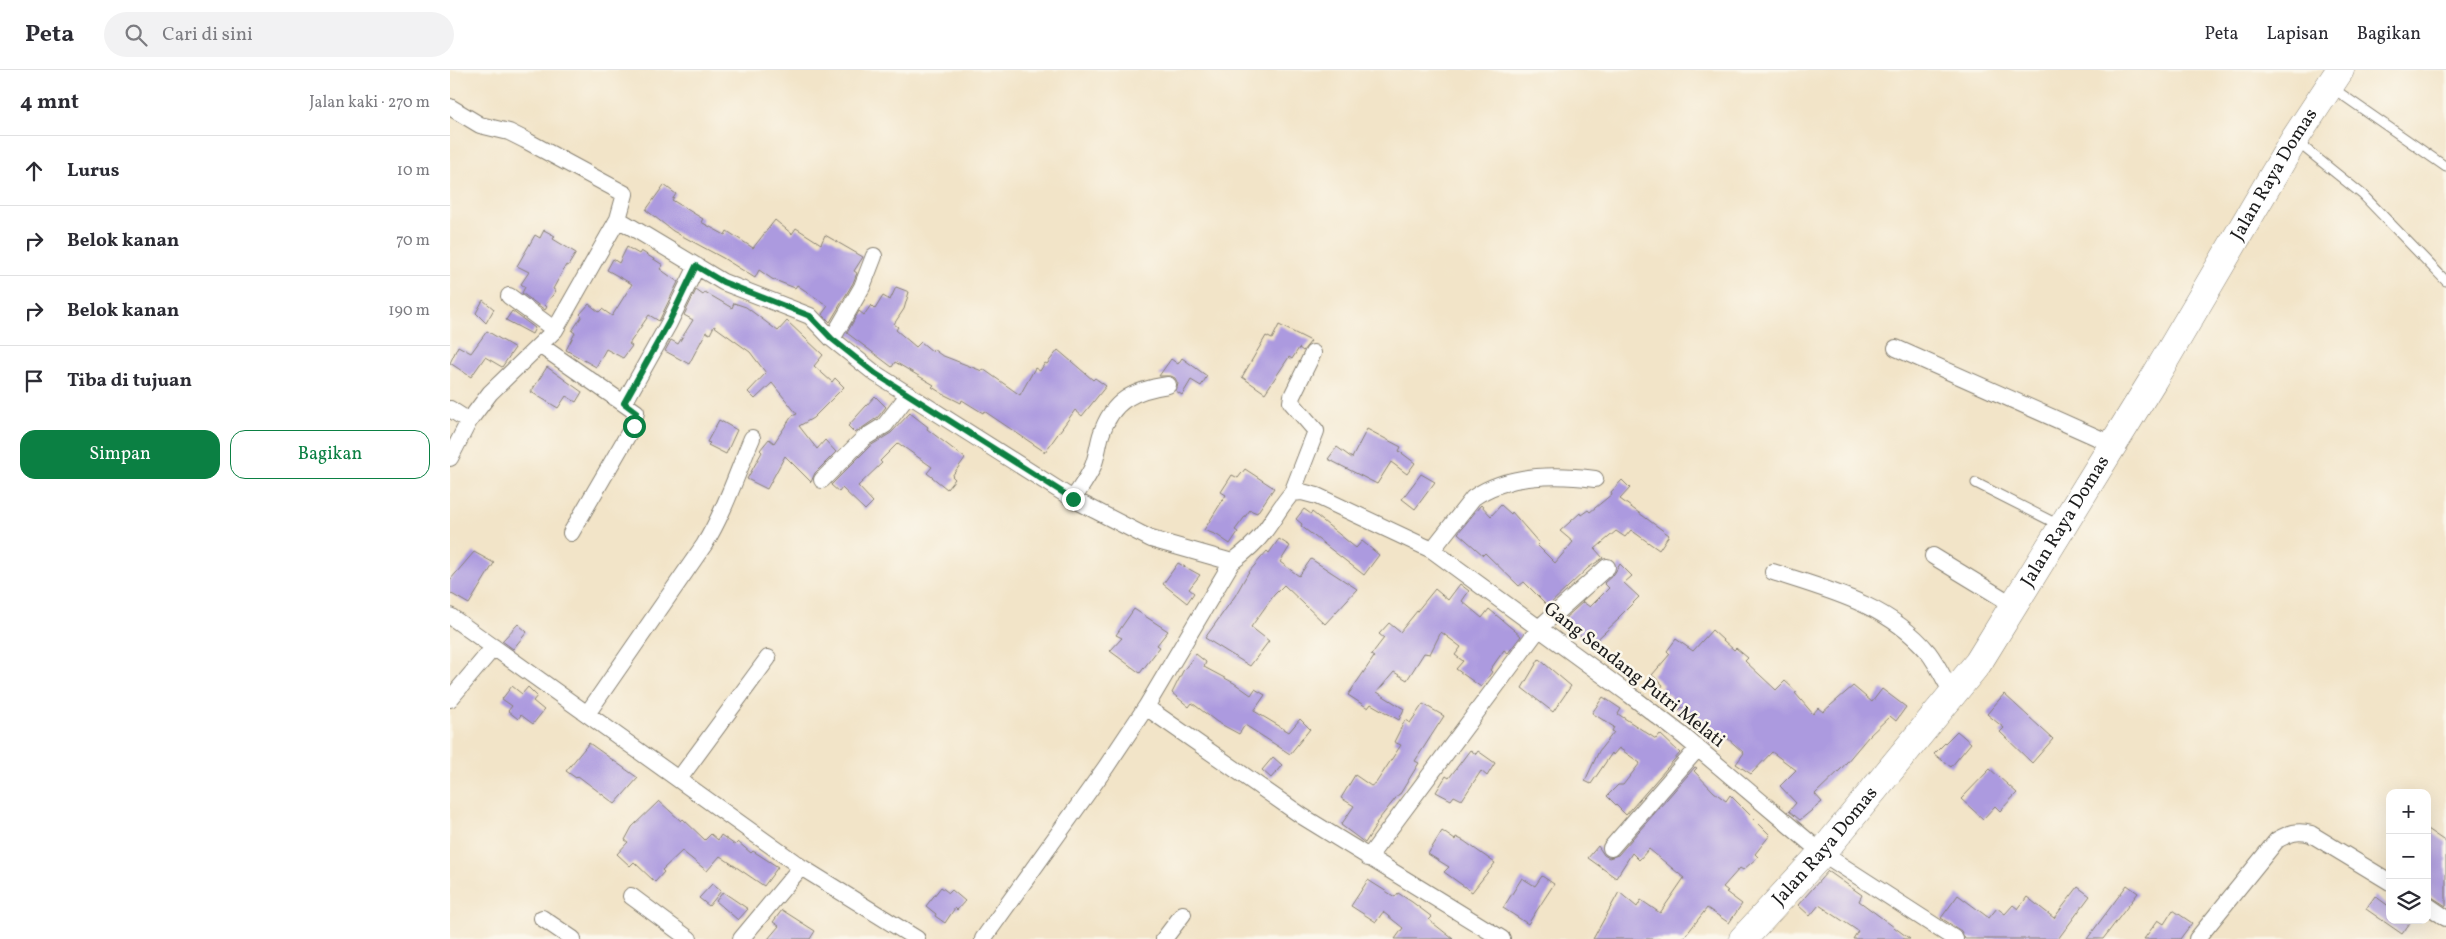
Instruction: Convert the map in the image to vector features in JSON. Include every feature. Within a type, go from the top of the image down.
[{"type":"highway","name":"Jalan Raya Domas","points":[[1743,939],[1822,853],[1978,664],[2114,445],[2294,140],[2335,78]]},
{"type":"street","points":[[450,458],[469,422],[490,393],[541,346],[555,330],[618,219],[625,194],[621,190],[509,132],[480,125],[451,109]]},
{"type":"street","points":[[618,219],[723,282],[810,316],[832,339],[876,374],[1073,499],[1151,539],[1232,562]]},
{"type":"street","points":[[832,339],[862,287],[874,256]]},
{"type":"street","points":[[624,403],[669,322],[696,266]]},
{"type":"street","points":[[509,296],[555,330]]},
{"type":"street","points":[[541,346],[636,412],[634,426],[571,534]]},
{"type":"street","points":[[1896,348],[2114,445]]},
{"type":"street","points":[[983,939],[1106,767],[1146,707],[1232,562],[1249,549],[1264,533],[1283,502],[1292,493],[1316,431],[1294,405],[1292,396],[1313,353]]},
{"type":"street","points":[[1073,499],[1089,475],[1111,413],[1126,398],[1143,389],[1168,385]]},
{"type":"street","points":[[822,480],[864,438],[886,425],[909,394]]},
{"type":"street","points":[[450,409],[469,422]]},
{"type":"street","points":[[587,714],[719,521],[725,499],[752,438]]},
{"type":"street","points":[[1432,550],[1473,498],[1481,493],[1527,479],[1566,475],[1595,479]]},
{"type":"street","name":"Gang Sendang Putri Melati","points":[[1292,493],[1302,492],[1317,496],[1432,550],[1540,627],[1698,748],[1822,853],[1955,939]]},
{"type":"street","points":[[1933,556],[2015,606]]},
{"type":"street","points":[[1368,858],[1540,627],[1607,567]]},
{"type":"street","points":[[1773,572],[1872,606],[1900,625],[1928,653],[1953,695]]},
{"type":"street","points":[[450,616],[802,867],[917,939]]},
{"type":"street","points":[[450,699],[494,647]]},
{"type":"street","points":[[679,779],[768,658]]},
{"type":"street","points":[[1146,707],[1302,816],[1502,939]]},
{"type":"street","points":[[1611,848],[1698,748]]},
{"type":"street","points":[[2197,939],[2277,840],[2289,833],[2299,831],[2312,834],[2386,880]]},
{"type":"street","points":[[741,939],[802,867]]},
{"type":"street","points":[[631,896],[688,939]]},
{"type":"street","points":[[2431,908],[2446,918]]},
{"type":"street","points":[[1164,939],[1183,914]]},
{"type":"street","points":[[542,918],[573,939]]},
{"type":"lane","points":[[2335,78],[2446,167]]},
{"type":"lane","points":[[2294,140],[2363,195],[2446,281]]},
{"type":"lane","points":[[1976,483],[2063,528]]},
{"type":"building","points":[[664,185],[676,194],[672,200],[703,219],[701,222],[725,235],[727,231],[753,248],[775,220],[792,234],[796,228],[821,244],[825,235],[863,257],[854,271],[857,273],[853,283],[830,322],[822,314],[828,306],[797,285],[795,288],[772,279],[759,270],[755,278],[673,231],[646,210]]},
{"type":"building","points":[[544,230],[555,236],[553,239],[576,253],[568,266],[566,265],[553,289],[556,291],[545,305],[547,307],[545,310],[522,293],[525,287],[521,284],[529,272],[517,266],[535,235],[540,238]]},
{"type":"building","points":[[627,247],[639,254],[641,251],[663,265],[660,269],[678,282],[659,321],[649,315],[629,344],[632,346],[623,358],[606,349],[596,367],[566,350],[575,333],[572,331],[582,316],[580,314],[589,304],[599,312],[602,309],[612,316],[632,284],[607,270],[613,259],[619,263]]},
{"type":"building","points":[[896,287],[909,292],[904,309],[894,324],[898,327],[896,330],[916,347],[921,342],[932,351],[933,349],[941,355],[982,371],[983,369],[1020,395],[1035,368],[1040,371],[1058,350],[1093,380],[1095,378],[1106,386],[1082,416],[1075,410],[1045,452],[984,411],[983,413],[962,400],[961,403],[943,394],[932,387],[934,385],[895,362],[892,367],[847,333],[859,311],[864,315],[871,305],[875,309],[883,296],[890,300]]},
{"type":"building","points":[[696,290],[703,295],[705,292],[732,308],[734,303],[746,307],[778,331],[787,321],[823,355],[814,366],[832,382],[835,378],[844,387],[813,418],[799,426],[817,449],[825,440],[836,452],[815,473],[811,482],[785,456],[767,489],[747,479],[762,452],[760,450],[769,439],[774,443],[792,416],[797,414],[772,383],[755,399],[748,392],[766,373],[750,352],[714,326],[710,334],[706,332],[689,364],[665,351],[671,340],[678,344],[693,320],[684,315]]},
{"type":"building","points":[[483,300],[494,309],[486,323],[476,313]]},
{"type":"building","points":[[512,311],[535,328],[532,334],[506,320]]},
{"type":"building","points":[[1279,325],[1311,341],[1303,351],[1299,348],[1292,359],[1289,357],[1265,393],[1242,377],[1266,336],[1272,339]]},
{"type":"building","points":[[487,331],[515,348],[502,367],[485,357],[471,377],[450,363],[458,346],[471,353]]},
{"type":"building","points":[[1182,358],[1207,376],[1201,386],[1191,380],[1182,395],[1176,391],[1178,384],[1175,378],[1159,376],[1171,359],[1178,364]]},
{"type":"building","points":[[547,367],[582,392],[576,402],[566,396],[558,408],[531,392]]},
{"type":"building","points":[[875,396],[886,407],[878,417],[855,433],[848,426]]},
{"type":"building","points":[[910,413],[928,427],[927,429],[965,458],[952,476],[955,479],[947,489],[927,473],[932,467],[898,443],[880,461],[882,463],[858,486],[873,502],[865,510],[842,488],[839,492],[831,485],[870,446],[891,433]]},
{"type":"building","points":[[719,420],[737,430],[726,454],[708,445],[710,443],[707,442]]},
{"type":"building","points":[[1367,429],[1401,447],[1399,451],[1415,463],[1407,474],[1391,462],[1377,484],[1328,459],[1337,447],[1352,458]]},
{"type":"building","points":[[1245,469],[1274,488],[1257,513],[1250,510],[1235,530],[1238,532],[1230,544],[1217,535],[1204,530],[1226,495],[1221,492],[1232,475],[1238,478]]},
{"type":"building","points":[[1421,474],[1435,482],[1415,509],[1402,499]]},
{"type":"building","points":[[1622,480],[1630,488],[1620,499],[1669,535],[1659,550],[1631,530],[1625,537],[1616,531],[1595,549],[1603,558],[1588,568],[1548,606],[1524,582],[1519,586],[1485,553],[1483,555],[1458,533],[1481,505],[1491,516],[1501,505],[1511,514],[1512,512],[1539,543],[1537,545],[1555,563],[1573,542],[1560,531],[1580,513],[1581,515],[1588,510],[1590,512],[1612,494],[1611,492]]},
{"type":"building","points":[[1304,509],[1311,514],[1312,512],[1356,548],[1362,541],[1379,555],[1364,575],[1301,526],[1302,524],[1296,519]]},
{"type":"building","points":[[1279,539],[1290,546],[1280,562],[1299,576],[1311,559],[1357,589],[1325,624],[1284,585],[1274,595],[1251,627],[1269,641],[1250,666],[1205,638],[1235,596],[1248,573],[1267,551],[1269,553]]},
{"type":"building","points":[[474,552],[494,563],[469,604],[450,593],[450,580]]},
{"type":"building","points":[[1178,563],[1200,575],[1189,589],[1194,593],[1187,603],[1163,584]]},
{"type":"building","points":[[1620,564],[1632,576],[1624,583],[1639,597],[1590,646],[1565,618],[1583,602],[1590,607],[1609,588],[1604,583],[1614,574]]},
{"type":"building","points":[[1460,584],[1469,591],[1462,601],[1482,618],[1489,609],[1521,636],[1508,653],[1504,650],[1481,687],[1456,669],[1463,661],[1455,655],[1461,647],[1441,632],[1430,654],[1424,653],[1407,680],[1394,672],[1377,692],[1404,709],[1399,720],[1371,704],[1368,708],[1348,695],[1374,657],[1371,655],[1384,638],[1379,634],[1389,623],[1400,632],[1435,589],[1448,600]]},
{"type":"building","points":[[1134,609],[1168,631],[1157,645],[1160,647],[1140,673],[1110,651],[1122,638],[1116,635]]},
{"type":"building","points":[[518,624],[527,632],[513,649],[502,641]]},
{"type":"building","points":[[1712,630],[1734,650],[1736,648],[1748,658],[1745,661],[1776,690],[1785,681],[1797,692],[1795,693],[1813,714],[1818,708],[1823,712],[1853,686],[1872,702],[1882,689],[1906,707],[1896,721],[1890,716],[1868,737],[1841,769],[1815,794],[1822,802],[1800,820],[1789,811],[1796,803],[1780,786],[1796,770],[1772,752],[1751,774],[1736,764],[1744,753],[1725,736],[1712,745],[1700,733],[1706,728],[1682,707],[1679,710],[1668,701],[1671,697],[1661,688],[1663,685],[1652,675],[1670,654],[1667,651],[1676,639],[1693,651]]},
{"type":"building","points":[[1196,654],[1206,662],[1204,667],[1234,683],[1251,695],[1255,689],[1265,695],[1254,711],[1289,732],[1300,719],[1310,729],[1290,754],[1245,725],[1239,734],[1217,722],[1192,703],[1189,707],[1172,693],[1183,671]]},
{"type":"building","points":[[1539,659],[1571,686],[1553,712],[1522,688]]},
{"type":"building","points":[[512,686],[522,694],[528,687],[537,696],[533,701],[544,710],[533,724],[521,715],[518,719],[508,711],[512,706],[502,699]]},
{"type":"building","points":[[2004,694],[2053,739],[2032,763],[2000,732],[2004,728],[1987,714]]},
{"type":"building","points":[[1603,697],[1621,709],[1618,714],[1656,739],[1660,734],[1680,753],[1626,815],[1607,796],[1618,785],[1623,785],[1640,763],[1619,748],[1613,755],[1612,753],[1591,784],[1585,781],[1599,751],[1614,732],[1612,731],[1614,727],[1592,713]]},
{"type":"building","points":[[1423,704],[1444,716],[1415,761],[1419,763],[1400,794],[1376,823],[1365,843],[1341,825],[1354,806],[1341,798],[1355,775],[1371,786],[1376,783],[1401,745],[1394,742],[1405,720],[1410,723]]},
{"type":"building","points":[[1957,731],[1971,743],[1951,767],[1934,754]]},
{"type":"building","points":[[589,743],[638,778],[615,804],[578,776],[576,778],[566,771]]},
{"type":"building","points":[[1470,750],[1476,754],[1478,751],[1495,763],[1487,776],[1481,771],[1462,800],[1454,796],[1451,800],[1436,792],[1446,776],[1449,778]]},
{"type":"building","points":[[1273,757],[1282,765],[1271,778],[1262,770]]},
{"type":"building","points":[[1695,767],[1697,768],[1694,771],[1714,792],[1726,801],[1730,795],[1770,835],[1755,854],[1758,857],[1743,870],[1740,868],[1723,887],[1728,891],[1726,892],[1742,904],[1729,923],[1707,908],[1683,939],[1593,939],[1619,892],[1637,907],[1641,900],[1660,913],[1684,878],[1649,849],[1639,860],[1632,853],[1616,878],[1588,858],[1598,846],[1604,855],[1609,858],[1618,855]]},
{"type":"building","points":[[1990,769],[2017,793],[2000,811],[1995,806],[1983,819],[1961,799]]},
{"type":"building","points":[[659,801],[681,821],[683,819],[705,840],[711,834],[718,840],[721,835],[735,845],[738,842],[751,853],[753,851],[778,867],[764,886],[720,856],[707,871],[682,851],[662,870],[664,872],[655,882],[634,862],[630,866],[617,854],[628,842],[625,840],[632,827]]},
{"type":"building","points":[[1442,831],[1455,840],[1456,837],[1464,841],[1495,863],[1472,892],[1444,872],[1449,867],[1428,854]]},
{"type":"building","points":[[2431,832],[2446,842],[2446,906],[2431,897]]},
{"type":"building","points":[[1828,871],[1862,895],[1859,901],[1910,939],[1853,939],[1858,931],[1819,905],[1810,916],[1798,905]]},
{"type":"building","points":[[1542,876],[1554,884],[1528,924],[1503,908],[1522,878],[1535,886]]},
{"type":"building","points":[[1368,880],[1395,897],[1398,893],[1412,902],[1432,917],[1429,920],[1453,939],[1395,939],[1403,928],[1383,912],[1376,922],[1351,906]]},
{"type":"building","points":[[712,884],[721,891],[709,906],[699,898]]},
{"type":"building","points":[[2127,885],[2138,893],[2103,939],[2087,939]]},
{"type":"building","points":[[941,887],[949,893],[952,890],[965,901],[957,910],[955,908],[945,923],[926,906]]},
{"type":"building","points":[[2078,887],[2090,896],[2058,939],[1965,939],[1961,931],[1941,918],[1958,895],[1989,918],[1997,908],[2005,914],[2013,905],[2018,909],[2027,897],[2054,918]]},
{"type":"building","points":[[723,892],[748,909],[738,920],[716,901]]},
{"type":"building","points":[[2375,896],[2386,904],[2386,923],[2366,909]]},
{"type":"building","points":[[782,910],[815,931],[810,939],[768,939],[779,926],[773,922]]},
{"type":"building","points":[[2173,910],[2192,923],[2180,939],[2144,939],[2158,920],[2164,924]]},
{"type":"building","points":[[2388,924],[2409,924],[2402,934]]},
{"type":"route","points":[[634,426],[636,412],[624,403],[669,322],[696,266],[723,282],[810,316],[832,339],[876,374],[1073,499]]}]
